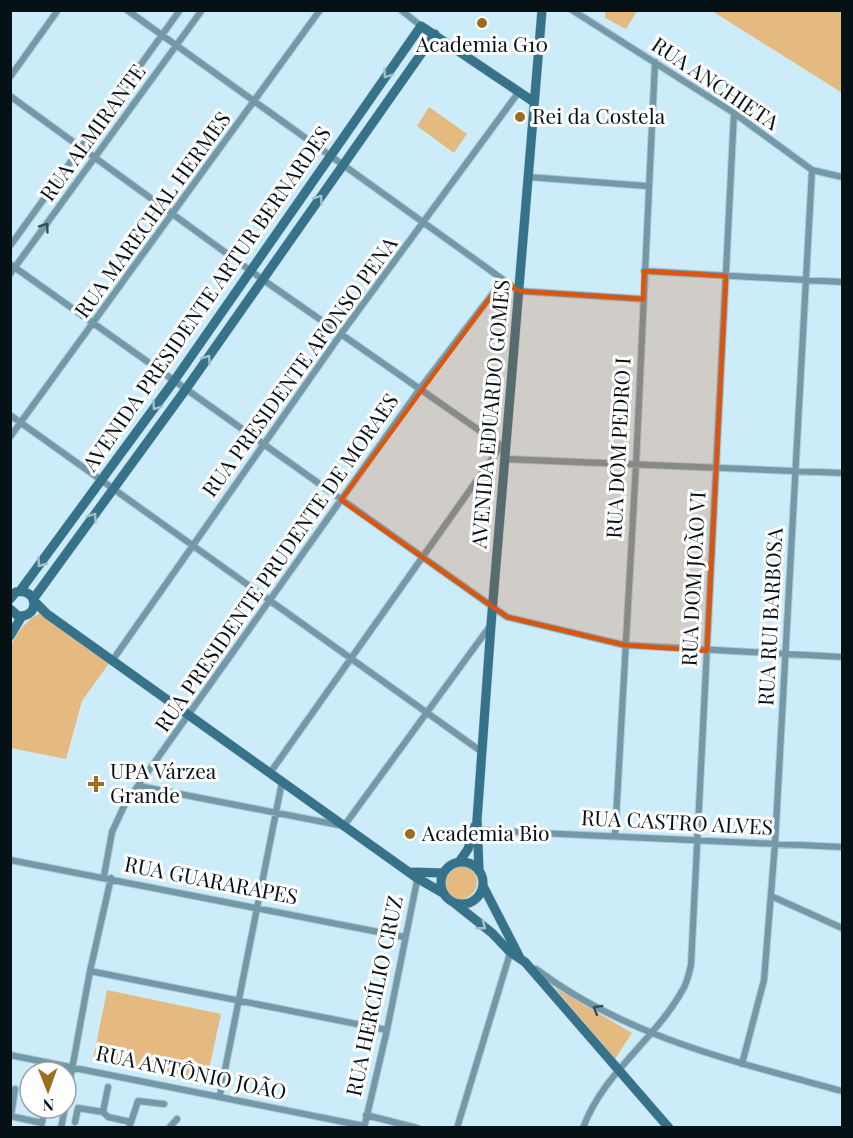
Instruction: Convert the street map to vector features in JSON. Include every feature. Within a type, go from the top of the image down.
[{"type":"street","points":[[10,77],[57,10]]},
{"type":"street","points":[[127,10],[330,158],[519,291],[643,299]]},
{"type":"street","points":[[10,246],[180,10]]},
{"type":"street","name":"RUA ALMIRANTE","points":[[10,274],[13,266],[202,10]]},
{"type":"street","name":"RUA MARECHAL HERMES","points":[[10,437],[94,325],[320,10]]},
{"type":"street","points":[[401,10],[534,102]]},
{"type":"street","name":"AVENIDA EDUARDO GOMES","points":[[479,871],[476,827],[504,451],[542,10]]},
{"type":"street","name":"RUA ANCHIETA","points":[[572,10],[734,113],[812,170],[843,177]]},
{"type":"street","name":"AVENIDA PRESIDENTE ARTUR BERNARDES","points":[[14,593],[102,480],[174,381],[421,26]]},
{"type":"street","name":"AVENIDA PRESIDENTE ARTUR BERNARDES","points":[[26,615],[435,34]]},
{"type":"street","name":"RUA DOM PEDRO I","points":[[615,836],[655,62]]},
{"type":"street","name":"RUA PRESIDENTE AFONSO PENA","points":[[112,661],[341,334],[518,93]]},
{"type":"street","points":[[10,96],[504,451],[636,464],[843,473]]},
{"type":"street","name":"RUA DOM JOÃO VI","points":[[583,1128],[589,1112],[617,1069],[649,1034],[683,991],[692,965],[734,113]]},
{"type":"street","name":"RUA RUI BARBOSA","points":[[742,1064],[764,980],[776,844],[812,170]]},
{"type":"street","points":[[528,177],[647,186]]},
{"type":"street","points":[[13,266],[507,617],[624,645],[843,657]]},
{"type":"street","points":[[644,271],[843,282]]},
{"type":"street","name":"RUA PRESIDENTE PRUDENTE DE MORAES","points":[[74,1060],[115,821],[419,390],[503,280]]},
{"type":"street","points":[[10,415],[482,752]]},
{"type":"street","points":[[270,773],[422,558],[504,451]]},
{"type":"street","points":[[14,593],[28,592],[47,614],[344,826],[443,893],[566,991],[609,1016],[649,1034],[742,1064],[843,1091]]},
{"type":"street","points":[[10,609],[15,614],[47,614]]},
{"type":"street","points":[[10,636],[26,615]]},
{"type":"street","points":[[344,826],[491,625]]},
{"type":"street","points":[[220,1095],[282,782]]},
{"type":"street","points":[[139,786],[344,826]]},
{"type":"street","points":[[459,862],[468,849],[476,827]]},
{"type":"street","name":"RUA CASTRO ALVES","points":[[476,827],[843,847]]},
{"type":"street","name":"RUA GUARARAPES","points":[[10,860],[258,906],[404,937]]},
{"type":"street","points":[[443,893],[440,886],[443,873],[453,864],[459,862],[470,864],[479,871],[483,886],[517,954],[669,1128]]},
{"type":"street","points":[[415,874],[443,873]]},
{"type":"street","name":"RUA HERCÍLIO CRUZ","points":[[364,1127],[387,1030],[415,874]]},
{"type":"street","points":[[453,902],[464,904],[474,900],[483,886]]},
{"type":"street","points":[[771,896],[843,928]]},
{"type":"street","points":[[457,1128],[517,954]]},
{"type":"street","points":[[90,971],[387,1030]]},
{"type":"street","name":"RUA ANTÔNIO JOÃO","points":[[10,1055],[39,1060]]},
{"type":"street","name":"RUA ANTÔNIO JOÃO","points":[[78,1067],[364,1127]]},
{"type":"street","points":[[103,1112],[108,1087]]},
{"type":"street","points":[[15,1089],[11,1116],[21,1124],[42,1123],[43,1120]]},
{"type":"street","points":[[75,1122],[78,1108],[103,1112],[108,1117],[130,1125],[138,1101],[164,1104]]},
{"type":"street","points":[[366,1115],[417,1128]]},
{"type":"street","points":[[170,1128],[177,1119]]},
{"type":"highlighted area","points":[[644,271],[726,276],[707,651],[624,645],[507,617],[341,500],[503,280],[519,291],[643,299]]},
{"type":"shaded area","points":[[605,10],[637,11],[626,29],[605,18]]},
{"type":"shaded area","points":[[712,11],[842,11],[842,93],[833,87]]},
{"type":"shaded area","points":[[429,107],[467,134],[454,153],[417,126]]},
{"type":"shaded area","points":[[43,612],[110,662],[82,701],[66,759],[11,748],[9,684],[12,643],[23,627]]},
{"type":"shaded area","points":[[460,865],[472,870],[477,882],[472,894],[460,899],[448,894],[443,882],[448,870]]},
{"type":"shaded area","points":[[554,987],[632,1033],[615,1059]]},
{"type":"shaded area","points":[[107,990],[221,1014],[206,1083],[93,1060]]},
{"type":"place","name":"Academia G10","points":[[482,23]]},
{"type":"place","name":"Rei da Costela","points":[[520,117]]},
{"type":"place","name":"UPA Várzea Grande","points":[[96,784]]},
{"type":"place","name":"Academia Bio","points":[[410,834]]}]
